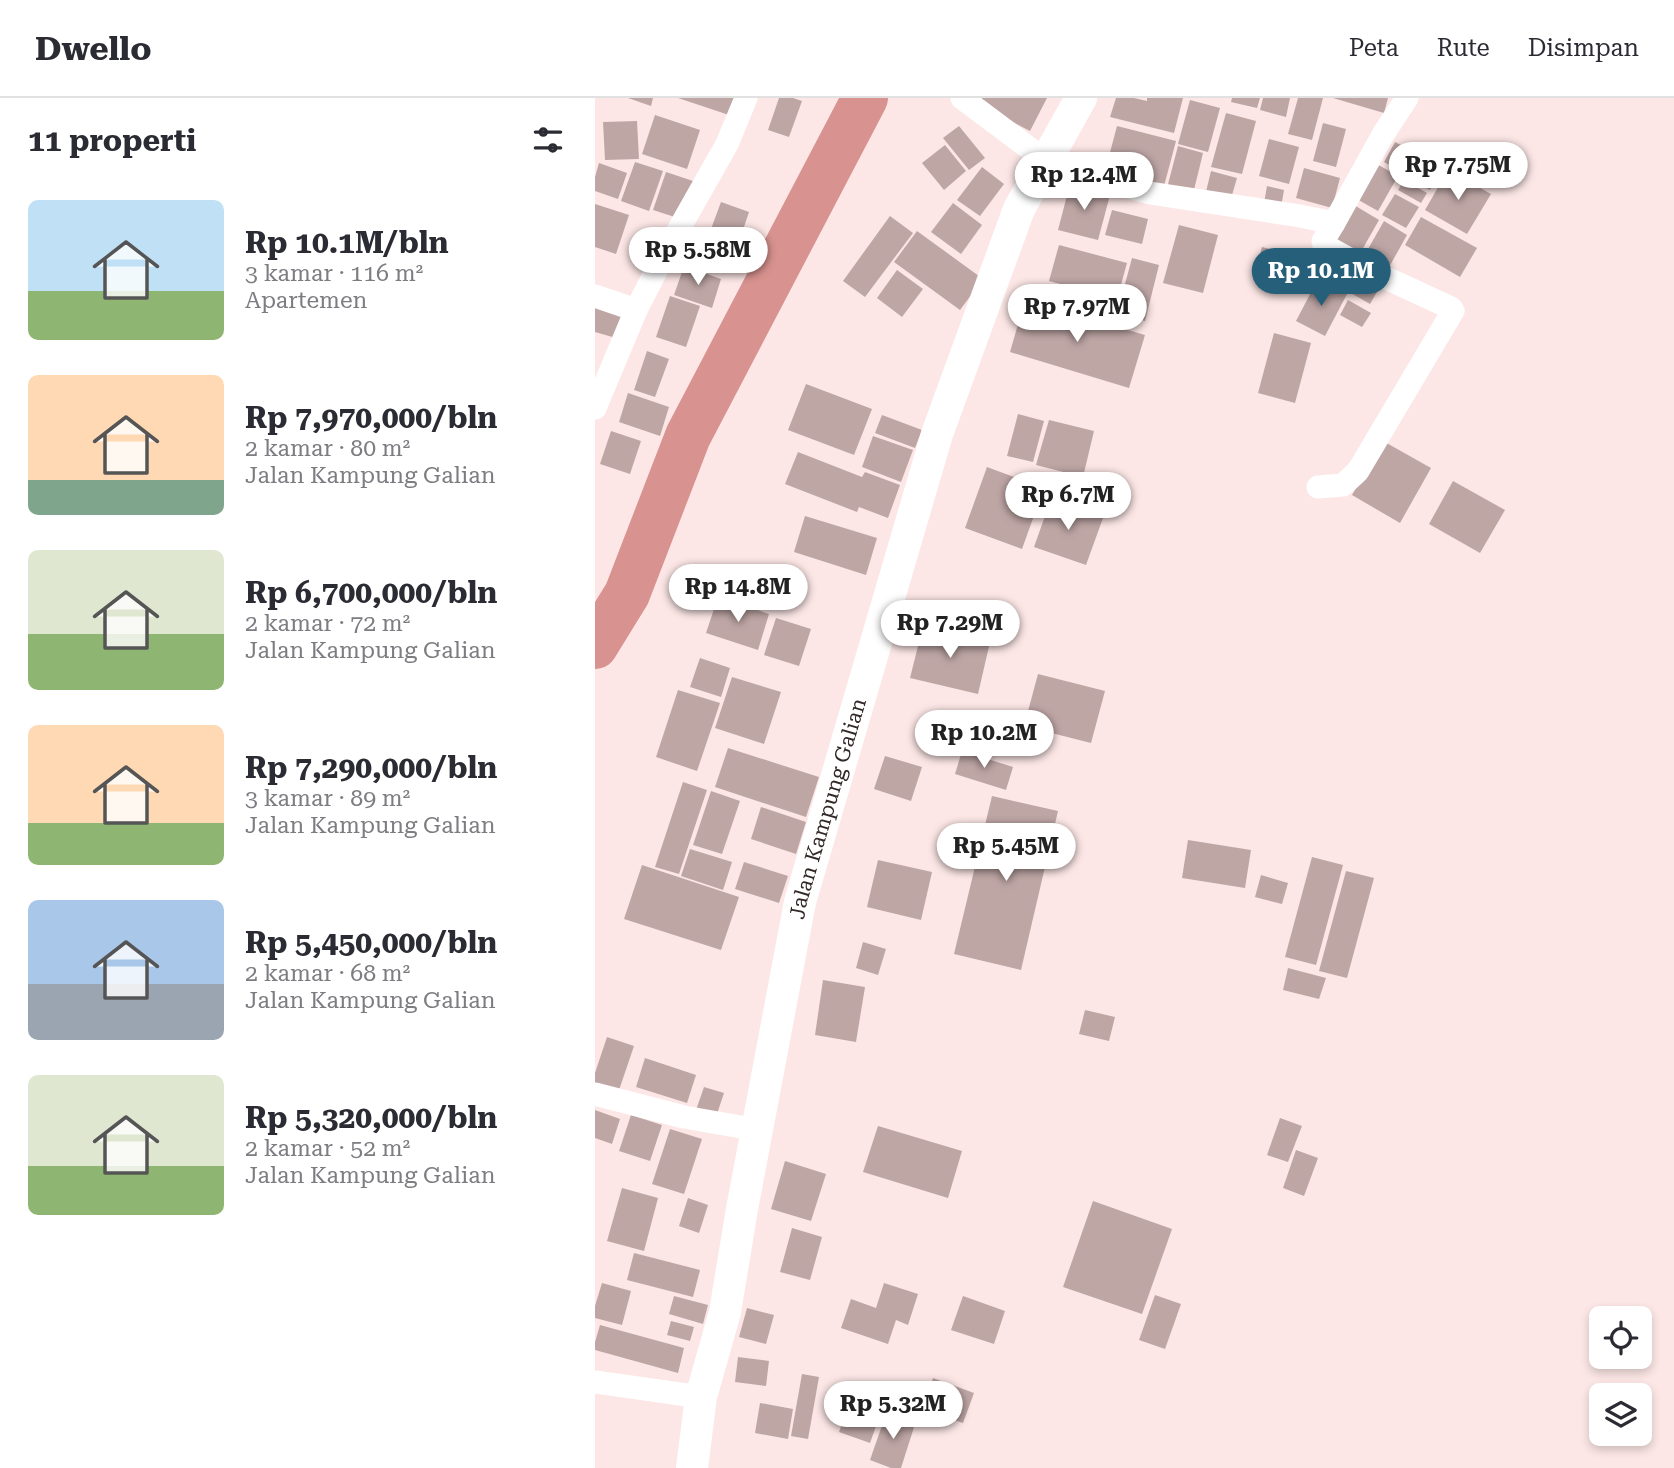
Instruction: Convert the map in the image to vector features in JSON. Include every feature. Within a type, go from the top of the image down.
[{"type":"main road","name":"Jalan Kampung Galian","points":[[692,1468],[701,1397],[725,1312],[800,902],[937,434],[1019,209],[1081,98]]},
{"type":"street","points":[[595,408],[636,310],[727,144],[746,98]]},
{"type":"street","points":[[1318,487],[1343,485],[1357,471],[1453,311],[1371,271],[1324,245],[1323,241],[1384,133],[1407,98]]},
{"type":"street","points":[[963,99],[1045,160],[1096,178],[1150,193],[1334,223]]},
{"type":"street","points":[[595,296],[636,310]]},
{"type":"street","points":[[595,1094],[684,1117],[758,1130]]},
{"type":"street","points":[[595,1382],[701,1397]]},
{"type":"building","points":[[628,98],[653,98],[651,106]]},
{"type":"building","points":[[678,98],[738,98],[732,116]]},
{"type":"building","points":[[779,98],[802,101],[789,137],[768,130]]},
{"type":"building","points":[[967,98],[1047,98],[1030,131]]},
{"type":"building","points":[[1116,98],[1147,101],[1147,98],[1183,98],[1174,133],[1110,117]]},
{"type":"building","points":[[1232,98],[1260,98],[1257,108],[1231,102]]},
{"type":"building","points":[[1263,98],[1290,98],[1286,117],[1260,110]]},
{"type":"building","points":[[1298,98],[1323,98],[1312,140],[1288,134]]},
{"type":"building","points":[[1333,98],[1388,98],[1384,113]]},
{"type":"building","points":[[1190,100],[1220,108],[1208,152],[1178,144]]},
{"type":"building","points":[[1226,113],[1256,121],[1242,174],[1211,167]]},
{"type":"building","points":[[655,115],[700,130],[687,169],[642,154]]},
{"type":"building","points":[[637,121],[639,159],[605,160],[603,122]]},
{"type":"building","points":[[1323,123],[1346,129],[1336,167],[1313,161]]},
{"type":"building","points":[[959,126],[985,158],[969,170],[943,138]]},
{"type":"building","points":[[1117,126],[1176,141],[1163,190],[1104,175]]},
{"type":"building","points":[[1269,139],[1299,147],[1289,184],[1259,176]]},
{"type":"building","points":[[1395,142],[1420,155],[1408,176],[1384,162]]},
{"type":"building","points":[[945,145],[966,171],[944,190],[922,163]]},
{"type":"building","points":[[1178,146],[1203,153],[1193,194],[1167,188]]},
{"type":"building","points":[[635,162],[663,171],[649,211],[621,201]]},
{"type":"building","points":[[1419,162],[1440,173],[1430,190],[1409,179]]},
{"type":"building","points":[[599,163],[627,173],[618,199],[595,191]]},
{"type":"building","points":[[1375,163],[1398,176],[1378,211],[1355,198]]},
{"type":"building","points":[[982,167],[1004,184],[980,216],[957,200]]},
{"type":"building","points":[[1304,168],[1340,178],[1332,208],[1296,198]]},
{"type":"building","points":[[1448,170],[1491,194],[1467,234],[1425,210]]},
{"type":"building","points":[[1211,171],[1237,178],[1230,202],[1205,196]]},
{"type":"building","points":[[666,172],[693,181],[681,219],[653,210]]},
{"type":"building","points":[[1404,180],[1427,193],[1421,203],[1398,190]]},
{"type":"building","points":[[1070,184],[1110,195],[1098,240],[1058,230]]},
{"type":"building","points":[[1267,186],[1284,190],[1280,213],[1263,209]]},
{"type":"building","points":[[1395,194],[1419,207],[1406,228],[1382,215]]},
{"type":"building","points":[[721,202],[749,212],[740,239],[711,229]]},
{"type":"building","points":[[953,203],[982,225],[961,254],[931,232]]},
{"type":"building","points":[[595,204],[629,215],[616,254],[595,247]]},
{"type":"building","points":[[1354,205],[1379,220],[1358,257],[1332,242]]},
{"type":"building","points":[[1112,210],[1148,219],[1142,244],[1105,235]]},
{"type":"building","points":[[890,216],[913,233],[865,297],[843,281]]},
{"type":"building","points":[[1421,217],[1477,248],[1460,277],[1405,245]]},
{"type":"building","points":[[1384,221],[1407,235],[1388,269],[1364,256]]},
{"type":"building","points":[[1179,225],[1218,235],[1203,293],[1163,283]]},
{"type":"building","points":[[917,231],[983,279],[960,310],[894,262]]},
{"type":"building","points":[[705,233],[733,242],[723,273],[694,264]]},
{"type":"building","points":[[1059,245],[1127,263],[1117,299],[1049,281]]},
{"type":"building","points":[[1262,247],[1307,258],[1300,287],[1254,276]]},
{"type":"building","points":[[1132,258],[1159,265],[1145,321],[1117,314]]},
{"type":"building","points":[[1334,258],[1381,285],[1370,304],[1323,277]]},
{"type":"building","points":[[684,266],[721,279],[712,308],[674,295]]},
{"type":"building","points":[[897,270],[923,289],[902,317],[877,298]]},
{"type":"building","points":[[1318,279],[1347,294],[1325,336],[1296,321]]},
{"type":"building","points":[[670,296],[700,306],[686,347],[656,337]]},
{"type":"building","points":[[1025,300],[1145,335],[1129,388],[1010,352]]},
{"type":"building","points":[[1348,300],[1371,313],[1362,327],[1340,315]]},
{"type":"building","points":[[595,303],[625,313],[616,338],[595,332]]},
{"type":"building","points":[[1274,333],[1311,343],[1295,403],[1258,393]]},
{"type":"building","points":[[647,351],[669,359],[655,397],[634,390]]},
{"type":"building","points":[[806,384],[872,409],[854,455],[788,430]]},
{"type":"building","points":[[628,393],[669,407],[660,436],[619,422]]},
{"type":"building","points":[[1018,414],[1044,421],[1033,462],[1007,456]]},
{"type":"building","points":[[882,415],[922,430],[915,448],[875,433]]},
{"type":"building","points":[[1049,420],[1094,431],[1083,477],[1036,465]]},
{"type":"building","points":[[611,431],[641,441],[630,474],[600,464]]},
{"type":"building","points":[[873,436],[913,450],[901,482],[862,467]]},
{"type":"building","points":[[1383,441],[1431,468],[1400,523],[1352,495]]},
{"type":"building","points":[[798,452],[862,477],[865,472],[900,485],[888,518],[859,507],[857,512],[785,484]]},
{"type":"building","points":[[987,467],[1044,488],[1022,549],[965,528]]},
{"type":"building","points":[[1453,481],[1505,510],[1480,553],[1429,524]]},
{"type":"building","points":[[1051,499],[1103,518],[1086,565],[1034,547]]},
{"type":"building","points":[[805,516],[877,538],[866,575],[794,552]]},
{"type":"building","points":[[718,597],[769,614],[758,650],[706,633]]},
{"type":"building","points":[[776,618],[811,629],[799,666],[764,655]]},
{"type":"building","points":[[923,626],[990,642],[978,694],[910,678]]},
{"type":"building","points":[[700,658],[730,668],[721,697],[690,687]]},
{"type":"building","points":[[1038,674],[1105,691],[1091,743],[1024,726]]},
{"type":"building","points":[[732,677],[781,692],[764,744],[715,728]]},
{"type":"building","points":[[678,690],[720,703],[697,771],[656,757]]},
{"type":"building","points":[[728,748],[819,777],[806,817],[715,787]]},
{"type":"building","points":[[962,751],[1013,767],[1006,790],[955,774]]},
{"type":"building","points":[[885,756],[922,767],[911,801],[874,789]]},
{"type":"building","points":[[683,782],[707,790],[679,874],[655,867]]},
{"type":"building","points":[[711,791],[740,801],[722,854],[693,845]]},
{"type":"building","points":[[992,796],[1058,811],[1021,970],[954,954]]},
{"type":"building","points":[[761,807],[806,822],[796,854],[751,839]]},
{"type":"building","points":[[1188,840],[1251,850],[1245,888],[1182,878]]},
{"type":"building","points":[[690,849],[732,862],[723,890],[681,876]]},
{"type":"building","points":[[1312,857],[1343,865],[1316,965],[1285,957]]},
{"type":"building","points":[[878,860],[932,872],[921,920],[867,907]]},
{"type":"building","points":[[744,862],[788,876],[779,903],[735,889]]},
{"type":"building","points":[[642,865],[739,897],[721,950],[624,919]]},
{"type":"building","points":[[1346,871],[1374,878],[1347,978],[1319,971]]},
{"type":"building","points":[[1261,875],[1288,883],[1282,904],[1255,897]]},
{"type":"building","points":[[863,942],[886,949],[878,975],[856,968]]},
{"type":"building","points":[[1288,968],[1326,978],[1319,999],[1283,990]]},
{"type":"building","points":[[823,980],[865,987],[856,1042],[815,1035]]},
{"type":"building","points":[[1085,1010],[1115,1017],[1109,1041],[1079,1034]]},
{"type":"building","points":[[607,1037],[634,1046],[617,1096],[595,1089],[595,1073]]},
{"type":"building","points":[[645,1058],[696,1075],[687,1103],[636,1087]]},
{"type":"building","points":[[704,1087],[724,1093],[715,1120],[695,1113]]},
{"type":"building","points":[[595,1110],[620,1119],[612,1144],[595,1138]]},
{"type":"building","points":[[631,1115],[662,1125],[650,1161],[619,1151]]},
{"type":"building","points":[[1280,1118],[1302,1126],[1288,1162],[1267,1155]]},
{"type":"building","points":[[878,1126],[962,1151],[948,1198],[863,1172]]},
{"type":"building","points":[[670,1129],[702,1139],[684,1194],[652,1184]]},
{"type":"building","points":[[1296,1150],[1318,1158],[1304,1196],[1283,1188]]},
{"type":"building","points":[[785,1161],[826,1174],[811,1221],[771,1209]]},
{"type":"building","points":[[622,1188],[658,1198],[644,1251],[607,1241]]},
{"type":"building","points":[[688,1198],[708,1205],[699,1233],[679,1226]]},
{"type":"building","points":[[1093,1201],[1172,1229],[1142,1314],[1063,1287]]},
{"type":"building","points":[[792,1228],[822,1237],[810,1280],[780,1272]]},
{"type":"building","points":[[634,1253],[700,1270],[693,1297],[627,1280]]},
{"type":"building","points":[[602,1283],[631,1291],[622,1325],[595,1318],[595,1306]]},
{"type":"building","points":[[884,1283],[918,1294],[908,1325],[896,1320],[888,1344],[841,1328],[851,1299],[876,1308]]},
{"type":"building","points":[[1155,1295],[1181,1304],[1165,1349],[1139,1340]]},
{"type":"building","points":[[674,1296],[708,1305],[703,1324],[669,1314]]},
{"type":"building","points":[[963,1296],[1005,1311],[994,1344],[951,1330]]},
{"type":"building","points":[[747,1308],[774,1315],[766,1344],[739,1337]]},
{"type":"building","points":[[671,1321],[694,1327],[690,1341],[667,1335]]},
{"type":"building","points":[[600,1325],[684,1348],[678,1373],[595,1350]]},
{"type":"building","points":[[738,1357],[769,1361],[766,1386],[735,1382]]},
{"type":"building","points":[[802,1374],[819,1377],[808,1439],[791,1436]]},
{"type":"building","points":[[933,1378],[974,1393],[963,1423],[922,1409]]},
{"type":"building","points":[[855,1387],[886,1398],[870,1443],[839,1432]]},
{"type":"building","points":[[760,1403],[793,1409],[788,1439],[755,1433]]},
{"type":"building","points":[[887,1411],[916,1421],[901,1468],[891,1468],[870,1460]]},
{"type":"waterway","points":[[595,646],[627,594],[688,436],[865,98]]}]
